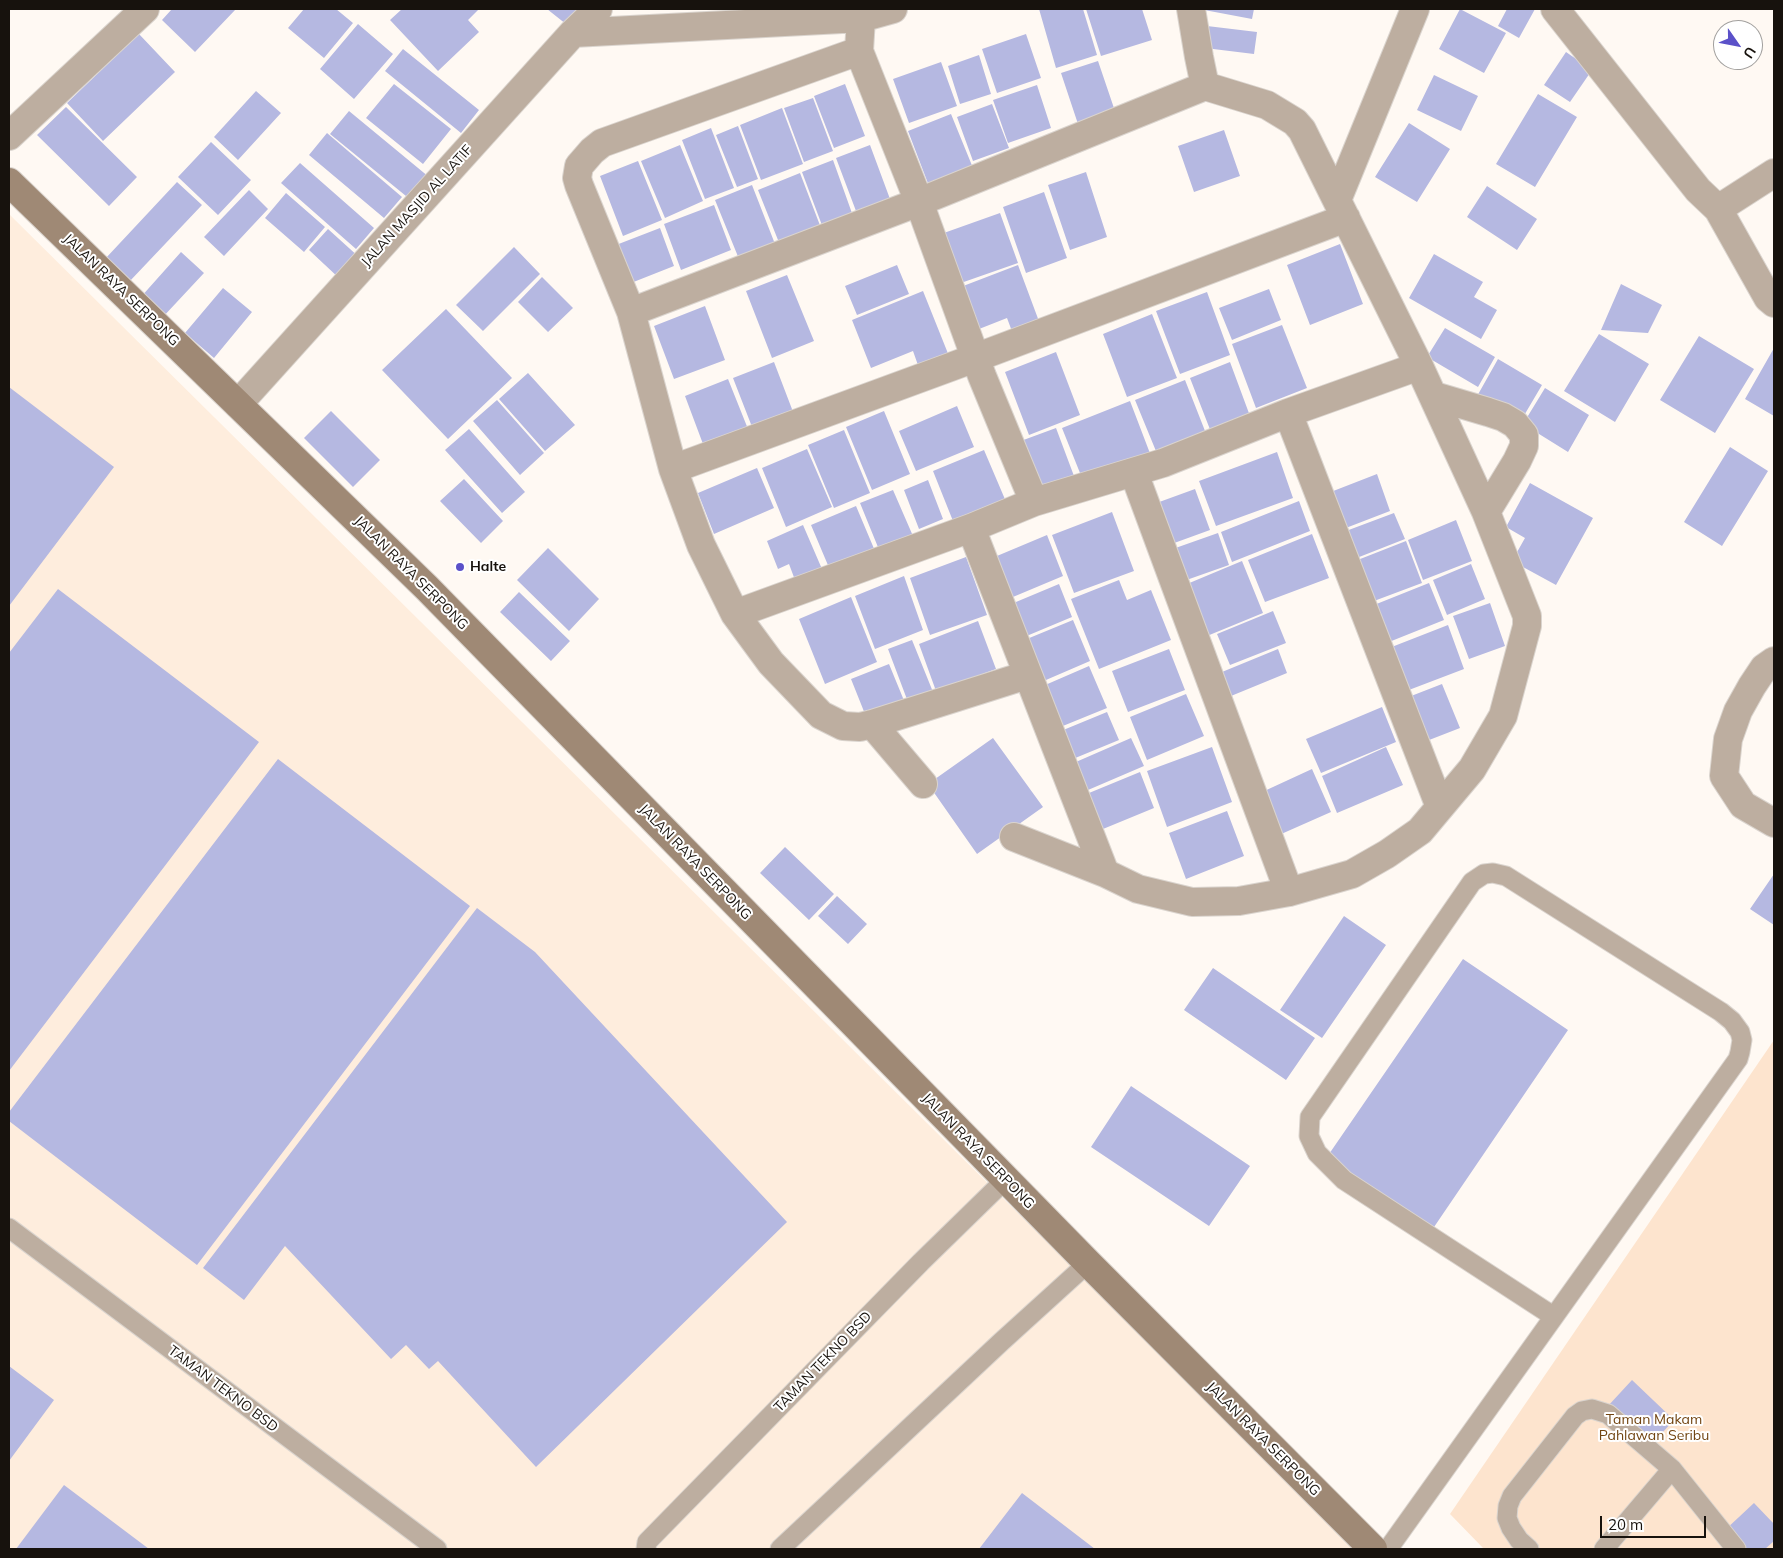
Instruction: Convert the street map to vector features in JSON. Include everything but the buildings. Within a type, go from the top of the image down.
[{"type":"main road","name":"JALAN RAYA SERPONG","points":[[9,182],[427,588],[1088,1263],[1373,1549]]},
{"type":"street","points":[[9,136],[145,9]]},
{"type":"street","name":"JALAN MASJID AL LATIF","points":[[238,404],[574,33],[598,9]]},
{"type":"street","points":[[574,33],[861,18],[893,9]]},
{"type":"street","points":[[1191,9],[1205,86]]},
{"type":"street","points":[[673,469],[975,358],[1342,209],[1415,9]]},
{"type":"street","points":[[1555,9],[1698,190],[1718,209],[1768,298],[1774,303]]},
{"type":"street","points":[[861,18],[859,51],[919,202],[975,358],[1034,502]]},
{"type":"street","points":[[859,51],[602,143],[579,166],[577,178],[631,312],[673,469],[701,545],[735,614],[771,663],[821,715],[843,726],[860,727],[1028,675]]},
{"type":"street","points":[[631,312],[919,202],[1205,86],[1267,105],[1295,122],[1302,130],[1434,396],[1486,512],[1527,616],[1528,626],[1503,716],[1472,769],[1420,831],[1387,854],[1352,874],[1289,892],[1239,901],[1192,902],[1138,889],[1105,872],[1014,837]]},
{"type":"street","points":[[1718,209],[1774,173]]},
{"type":"street","points":[[735,614],[971,528],[1034,502],[1163,463],[1288,413],[1419,366]]},
{"type":"street","points":[[1434,396],[1503,417],[1515,424],[1524,435],[1524,446],[1517,461],[1486,512]]},
{"type":"street","points":[[1288,413],[1440,807]]},
{"type":"street","points":[[1134,472],[1289,892]]},
{"type":"street","points":[[971,528],[1105,872]]},
{"type":"street","points":[[1774,661],[1764,668],[1738,711],[1728,739],[1724,776],[1743,805],[1774,823]]},
{"type":"street","points":[[872,724],[923,784]]},
{"type":"lane","points":[[1388,1549],[1738,1059],[1742,1040],[1740,1032],[1732,1021],[1721,1012],[1506,876],[1492,872],[1484,874],[1472,882],[1310,1117],[1309,1136],[1317,1153],[1344,1180],[1553,1316]]},
{"type":"lane","name":"TAMAN TEKNO BSD","points":[[646,1549],[647,1542],[1006,1179]]},
{"type":"lane","name":"TAMAN TEKNO BSD","points":[[9,1228],[438,1549]]},
{"type":"lane","points":[[780,1549],[1088,1263]]},
{"type":"lane","points":[[1529,1549],[1518,1540],[1507,1518],[1510,1501],[1575,1416],[1592,1409],[1608,1414],[1672,1469],[1736,1549]]},
{"type":"lane","points":[[1604,1549],[1672,1469]]},
{"type":"shaded area","points":[[9,214],[1036,1231],[1367,1549],[9,1549]]},
{"type":"green space","name":"Taman Makam Pahlawan Seribu","points":[[1774,1040],[1774,1549],[1484,1549],[1450,1514]]},
{"type":"place","name":"Halte","points":[[460,567]]}]
